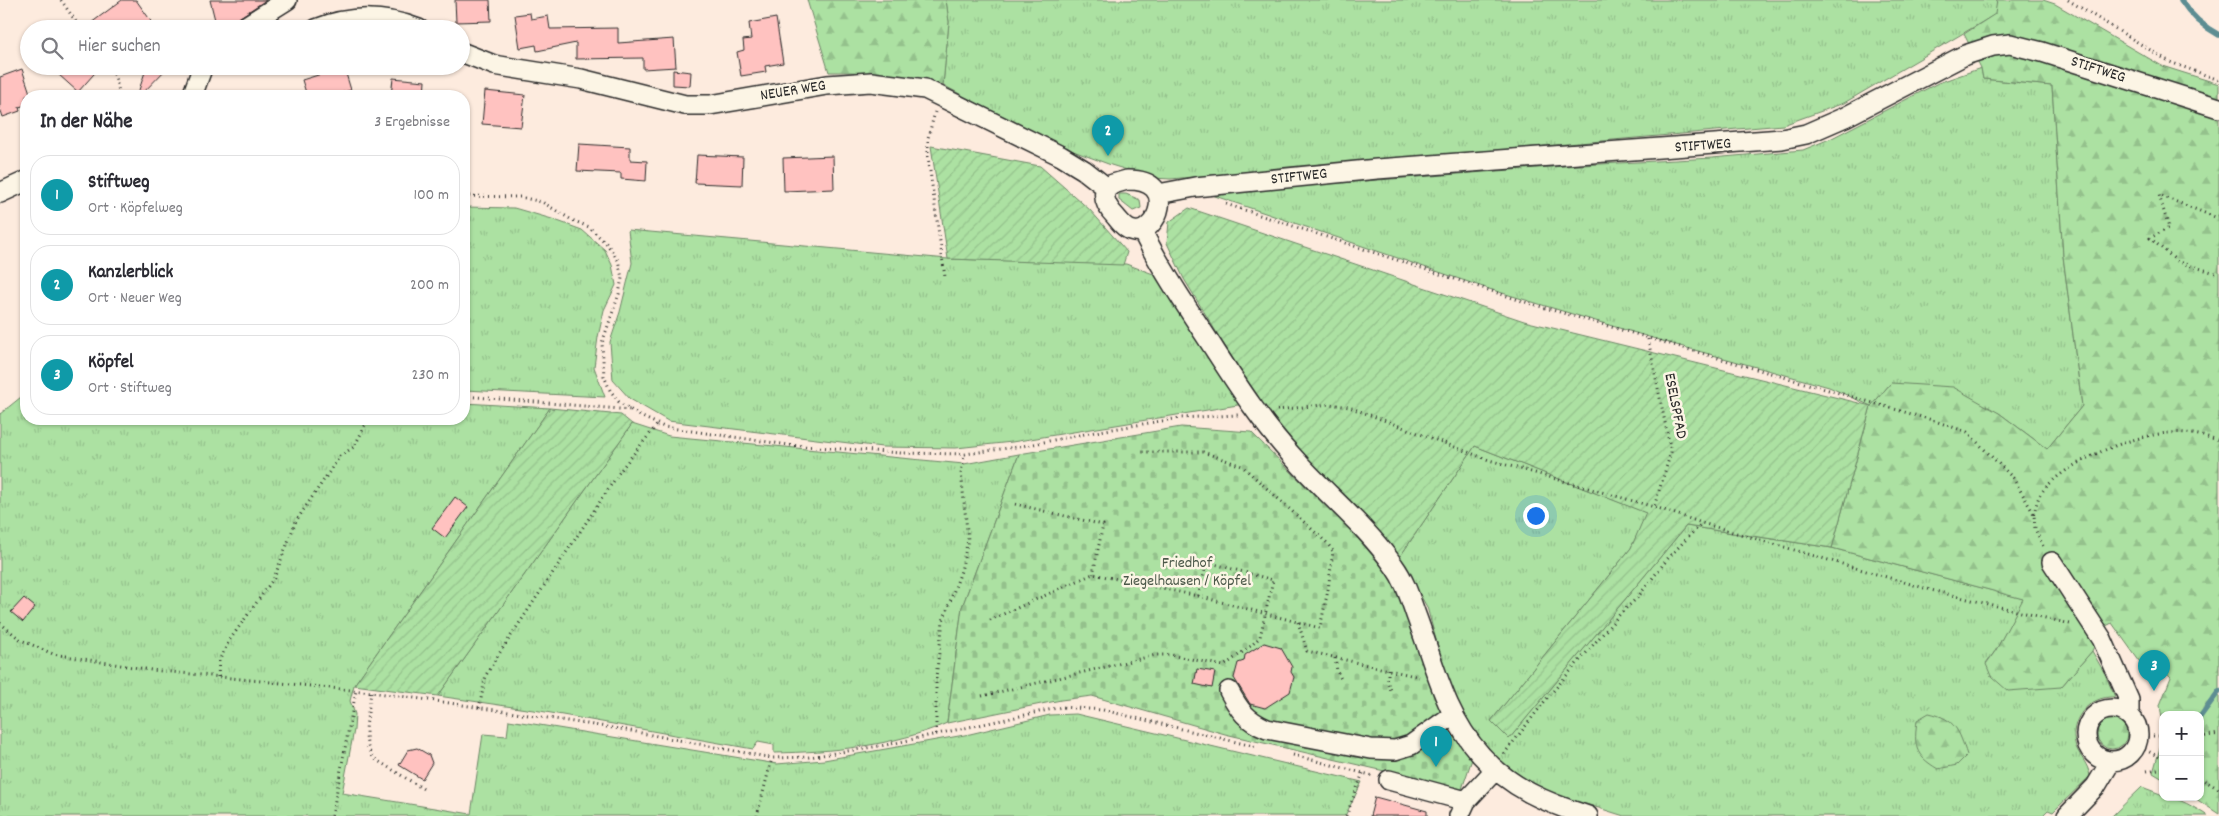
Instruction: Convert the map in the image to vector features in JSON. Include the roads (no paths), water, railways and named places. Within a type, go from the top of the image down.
[{"type":"street","points":[[255,20],[287,0]]},
{"type":"street","points":[[346,20],[360,18],[380,20]]},
{"type":"street","name":"STIFTWEG","points":[[1158,194],[1195,187],[1377,170],[1782,139],[1806,134],[1845,117],[1965,56],[1993,46],[2010,44],[2042,52],[2219,108]]},
{"type":"street","name":"NEUER WEG","points":[[470,56],[494,65],[581,79],[684,105],[710,104],[793,90],[855,83],[904,85],[925,89],[1061,156],[1084,170],[1106,188]]},
{"type":"street","points":[[195,90],[202,75]]},
{"type":"street","points":[[1135,180],[1150,184],[1158,194],[1157,214],[1151,224],[1142,231],[1131,230],[1115,216],[1105,199],[1104,193],[1106,188],[1116,182],[1135,180]]},
{"type":"street","points":[[0,193],[20,184]]},
{"type":"street","points":[[1142,231],[1168,278],[1254,411],[1295,459],[1394,565],[1408,591],[1453,714],[1467,738],[1495,770],[1521,789],[1540,799],[1588,816]]},
{"type":"street","points":[[2052,562],[2102,639],[2129,700],[2129,715]]},
{"type":"street","points":[[1229,692],[1244,716],[1254,724],[1266,729],[1371,749],[1395,750],[1411,745],[1453,714]]},
{"type":"street","points":[[2116,709],[2129,715],[2136,723],[2137,740],[2128,755],[2111,761],[2099,757],[2092,750],[2086,736],[2088,726],[2096,714],[2116,709]]},
{"type":"street","points":[[2066,816],[2096,786],[2111,761]]},
{"type":"street","points":[[1389,780],[1463,809],[1495,770]]},
{"type":"waterway","points":[[2181,0],[2197,20],[2219,35]]},
{"type":"waterway","points":[[2204,712],[2219,691]]},
{"type":"place","name":"Kanzlerblick","points":[[1108,156]]},
{"type":"place","name":"Köpfel","points":[[2154,691]]},
{"type":"place","name":"Stiftweg","points":[[1436,767]]},
{"type":"park label","name":"Friedhof Ziegelhausen / Köpfel","points":[[1187,572]]}]
